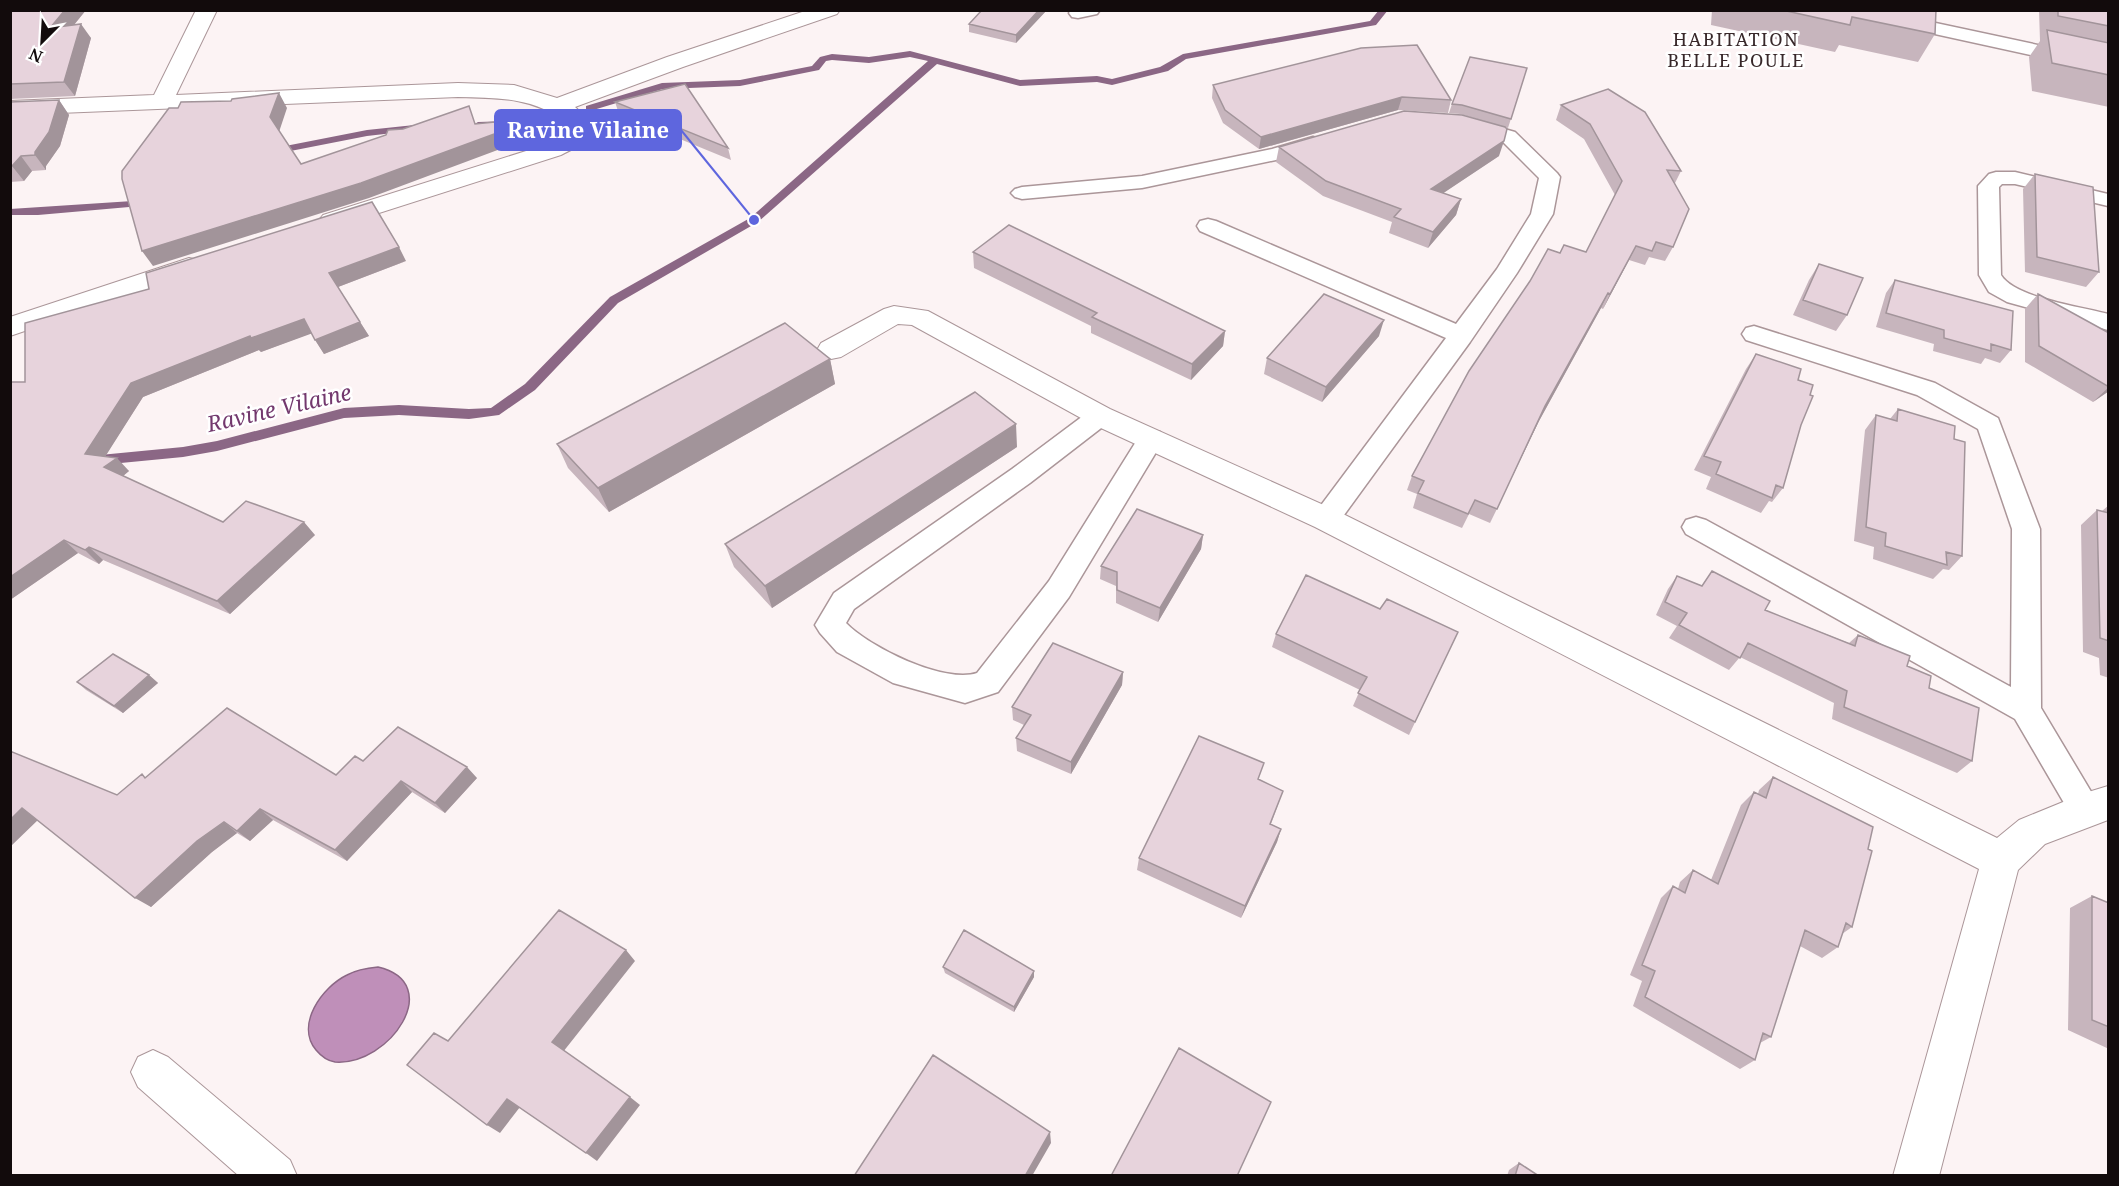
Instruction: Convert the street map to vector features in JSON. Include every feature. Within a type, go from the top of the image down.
[{"type":"street","points":[[162,101],[207,10]]},
{"type":"street","points":[[558,105],[675,62],[830,10]]},
{"type":"street","points":[[10,108],[458,90],[514,92],[558,105],[578,120],[577,137],[553,150],[304,229]]},
{"type":"street","points":[[10,327],[214,258]]},
{"type":"street","points":[[831,350],[894,315],[918,317],[1100,416],[1326,519],[2001,860]]},
{"type":"street","points":[[1917,1176],[2001,860],[2032,832],[2097,807]]},
{"type":"street","points":[[153,1072],[274,1176]]},
{"type":"lane","points":[[1848,10],[1972,28],[2109,66]]},
{"type":"lane","points":[[1326,519],[1462,336],[1506,273],[1542,214],[1550,177],[1508,136],[1449,121]]},
{"type":"lane","points":[[1022,193],[1142,182],[1276,154],[1332,138]]},
{"type":"lane","points":[[2109,200],[2015,178],[1996,178],[1988,186],[1990,275],[1997,287],[2015,297],[2109,322]]},
{"type":"lane","points":[[1208,226],[1462,336]]},
{"type":"lane","points":[[1754,334],[1926,389],[1989,424],[2026,530],[2026,710]]},
{"type":"lane","points":[[1100,416],[1021,476],[844,601],[830,625],[847,643],[904,674],[965,690],[987,683],[1059,589],[1151,439]]},
{"type":"lane","points":[[1696,527],[2026,710],[2097,807]]},
{"type":"shaded area","points":[[378,967],[398,976],[408,989],[409,1005],[403,1022],[391,1038],[374,1051],[355,1060],[335,1062],[327,1059],[316,1050],[310,1040],[308,1029],[314,1008],[329,988],[347,975]]},
{"type":"building","points":[[11,10],[65,10],[50,28],[81,24],[64,82],[10,84]]},
{"type":"building","points":[[982,10],[1039,10],[1016,35],[969,24]]},
{"type":"building","points":[[1782,10],[1936,10],[1935,34],[1852,17],[1850,25]]},
{"type":"building","points":[[2058,10],[2109,10],[2109,26],[2058,16]]},
{"type":"building","points":[[2047,30],[2109,43],[2109,75],[2052,63]]},
{"type":"building","points":[[1417,45],[1451,100],[1402,97],[1261,137],[1225,110],[1213,85],[1361,48]]},
{"type":"building","points":[[1470,57],[1527,68],[1511,119],[1452,104]]},
{"type":"building","points":[[685,84],[728,148],[615,102]]},
{"type":"building","points":[[1608,89],[1645,112],[1681,171],[1667,170],[1689,209],[1673,247],[1656,242],[1652,251],[1636,246],[1545,406],[1497,509],[1475,500],[1468,514],[1418,493],[1424,481],[1412,476],[1469,371],[1530,281],[1548,249],[1560,253],[1564,245],[1586,252],[1622,181],[1590,124],[1561,105]]},
{"type":"building","points":[[279,93],[270,117],[301,164],[386,135],[388,130],[403,129],[469,106],[475,124],[495,122],[497,133],[361,183],[142,251],[122,179],[122,171],[169,108],[178,108],[181,102],[231,101],[232,99]]},
{"type":"building","points":[[59,100],[49,132],[35,155],[21,156],[10,166],[10,102]]},
{"type":"building","points":[[1404,111],[1462,115],[1507,129],[1504,141],[1431,189],[1461,199],[1433,232],[1394,217],[1401,209],[1326,181],[1279,147]]},
{"type":"building","points":[[2035,174],[2093,187],[2099,272],[2037,257]]},
{"type":"building","points":[[372,202],[399,247],[329,273],[360,322],[315,340],[304,319],[251,338],[250,336],[131,383],[85,454],[117,458],[104,467],[223,522],[246,501],[304,522],[217,601],[89,547],[85,550],[64,540],[10,577],[10,382],[25,382],[25,323],[149,289],[146,273]]},
{"type":"building","points":[[1009,225],[1225,331],[1192,364],[1092,317],[1097,313],[973,252]]},
{"type":"building","points":[[1819,264],[1863,278],[1847,315],[1803,300]]},
{"type":"building","points":[[1895,280],[2013,311],[2011,350],[1991,344],[1991,351],[1944,338],[1944,330],[1886,313]]},
{"type":"building","points":[[1324,294],[1384,320],[1326,387],[1267,358]]},
{"type":"building","points":[[2038,294],[2109,333],[2109,387],[2039,346]]},
{"type":"building","points":[[785,323],[830,359],[598,488],[557,444]]},
{"type":"building","points":[[1756,354],[1801,369],[1798,380],[1813,385],[1810,395],[1813,396],[1801,425],[1783,488],[1776,485],[1772,498],[1716,474],[1721,462],[1704,456]]},
{"type":"building","points":[[975,392],[1016,424],[765,586],[725,544]]},
{"type":"building","points":[[1898,409],[1955,426],[1954,439],[1965,442],[1962,556],[1946,552],[1947,565],[1885,546],[1886,533],[1866,527],[1876,415],[1897,421]]},
{"type":"building","points":[[1137,509],[1203,535],[1160,608],[1117,590],[1117,572],[1101,566]]},
{"type":"building","points":[[2097,510],[2109,513],[2109,641],[2100,638]]},
{"type":"building","points":[[1712,571],[1770,601],[1765,610],[1855,646],[1858,635],[1910,656],[1907,666],[1931,676],[1929,688],[1979,708],[1972,761],[1844,707],[1847,691],[1748,643],[1740,658],[1679,625],[1687,613],[1665,602],[1677,576],[1702,586]]},
{"type":"building","points":[[1306,575],[1380,609],[1387,599],[1458,632],[1415,722],[1358,693],[1367,677],[1276,634]]},
{"type":"building","points":[[1053,643],[1123,672],[1071,762],[1016,738],[1031,715],[1012,707]]},
{"type":"building","points":[[113,654],[149,675],[114,706],[77,682]]},
{"type":"building","points":[[227,708],[336,775],[355,756],[363,761],[398,727],[467,767],[435,803],[401,781],[335,850],[260,809],[237,831],[224,822],[197,841],[135,898],[22,808],[10,820],[10,751],[117,795],[142,774],[145,778]]},
{"type":"building","points":[[1199,736],[1264,763],[1258,779],[1283,791],[1270,824],[1281,829],[1245,906],[1139,858]]},
{"type":"building","points":[[1773,777],[1873,827],[1868,849],[1872,851],[1852,927],[1846,923],[1838,947],[1805,930],[1771,1037],[1763,1033],[1755,1060],[1645,997],[1655,971],[1642,965],[1673,886],[1685,893],[1693,870],[1718,884],[1754,792],[1766,798]]},
{"type":"building","points":[[2092,896],[2109,903],[2109,1027],[2092,1020]]},
{"type":"building","points":[[559,910],[626,950],[552,1042],[630,1097],[586,1153],[507,1099],[487,1125],[407,1065],[434,1033],[448,1041]]},
{"type":"building","points":[[964,930],[1034,971],[1014,1007],[943,967]]},
{"type":"building","points":[[1179,1048],[1271,1102],[1237,1176],[1111,1176]]},
{"type":"building","points":[[933,1055],[1050,1132],[1025,1176],[854,1176]]},
{"type":"building","points":[[1519,1163],[1539,1176],[1515,1176]]},
{"type":"waterway","name":"Ravine Vilaine","points":[[935,60],[1020,83],[1097,79],[1112,82],[1164,69],[1183,57],[1373,23],[1384,10]]},
{"type":"waterway","name":"Ravine Vilaine","points":[[590,108],[662,86],[740,83],[815,68],[823,59],[832,57],[869,60],[910,54],[935,60]]},
{"type":"waterway","name":"Ravine Vilaine","points":[[100,460],[183,452],[217,446],[344,413],[399,410],[469,414],[494,412],[530,387],[614,300],[754,220],[935,60]]},
{"type":"waterway","name":"Ravine Vilaine","points":[[478,125],[542,123]]},
{"type":"waterway","name":"Ravine Vilaine","points":[[270,152],[367,133],[424,127]]},
{"type":"waterway","name":"Ravine Vilaine","points":[[10,212],[38,212],[148,203]]},
{"type":"place","name":"Ravine Vilaine","points":[[754,220]]},
{"type":"district","name":"HABITATION BELLE POULE","points":[[1736,50]]}]
